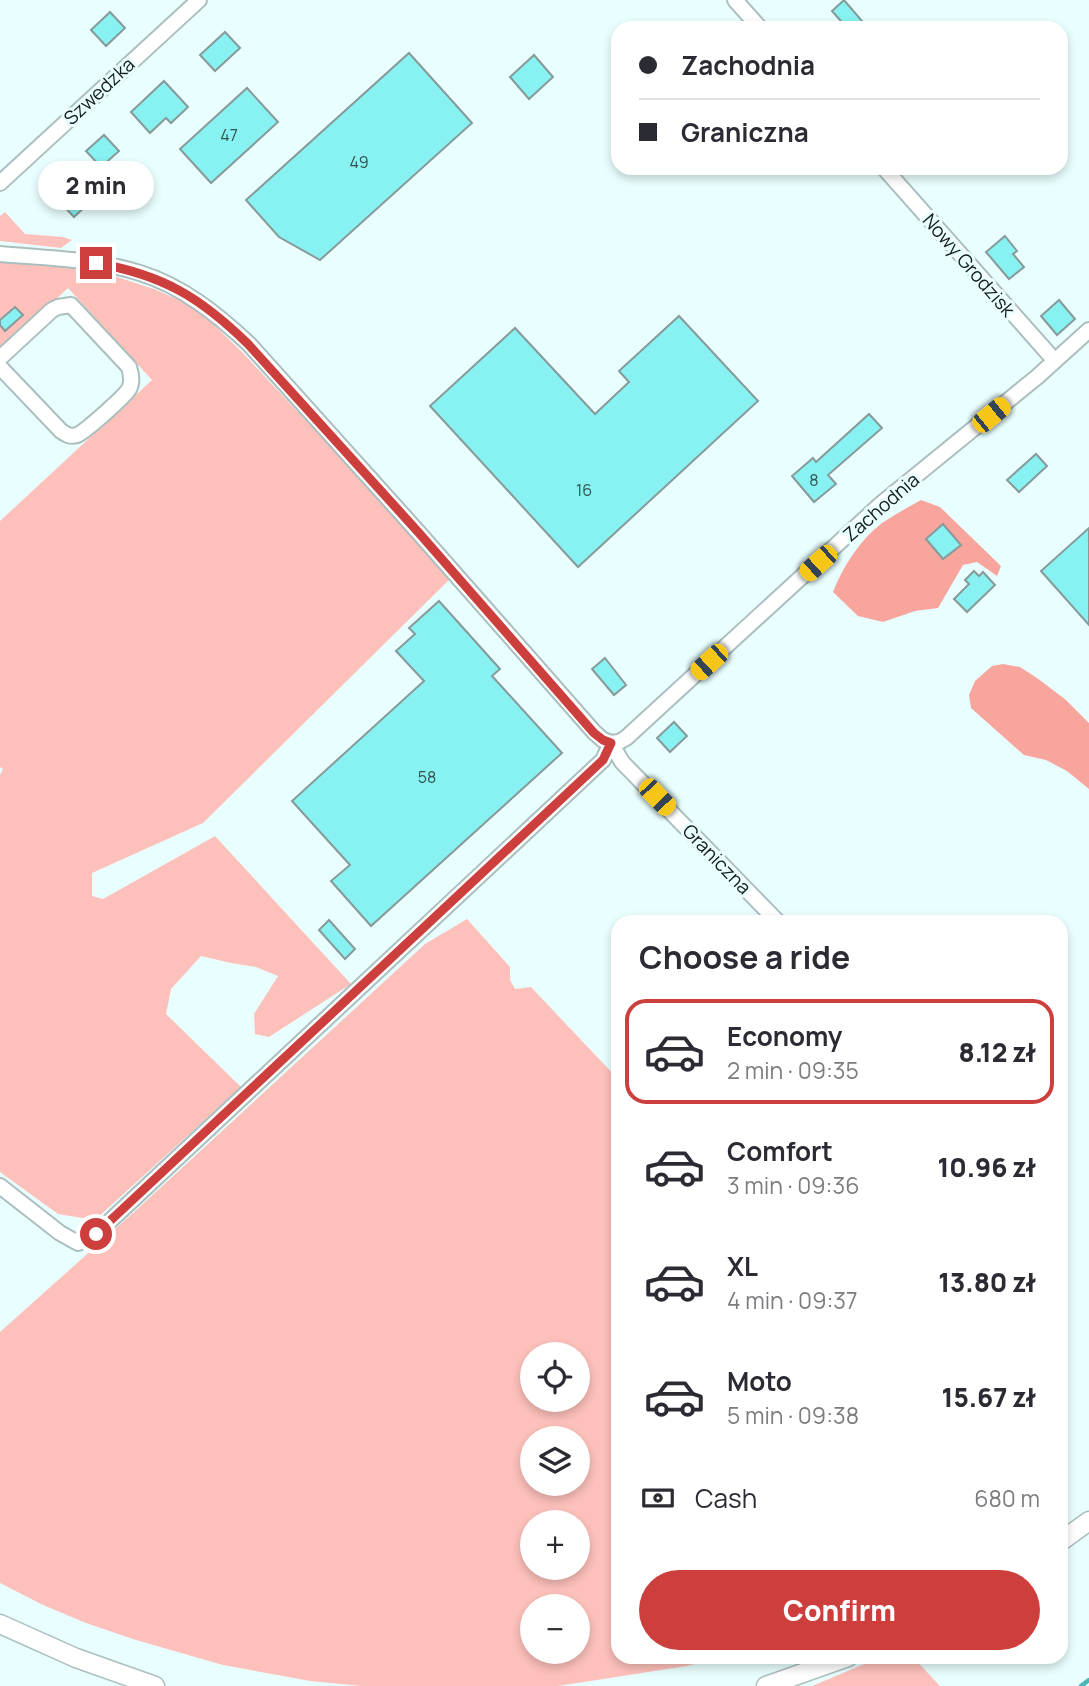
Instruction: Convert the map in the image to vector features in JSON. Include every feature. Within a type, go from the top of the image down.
[{"type":"main road","points":[[1068,1536],[1089,1521]]},
{"type":"main road","points":[[0,1624],[76,1658],[155,1686]]},
{"type":"main road","points":[[766,1686],[828,1664]]},
{"type":"street","name":"Szwedzka","points":[[0,183],[199,0]]},
{"type":"street","points":[[735,0],[754,21]]},
{"type":"street","name":"Nowy Grodzisk","points":[[890,175],[1055,361]]},
{"type":"street","name":"Graniczna","points":[[0,254],[96,263],[140,273],[160,280],[197,301],[241,336],[419,533],[594,733],[611,743],[622,761],[771,915]]},
{"type":"street","points":[[0,358],[52,310],[71,305],[129,367],[131,380],[128,392],[84,431],[72,436],[61,431],[0,367]]},
{"type":"street","name":"Zachodnia","points":[[0,1186],[60,1233],[78,1243],[96,1234],[603,760],[611,743],[626,738],[881,504],[1089,330]]},
{"type":"shaded area","points":[[5,212],[25,234],[72,240],[61,248],[0,241],[0,216]]},
{"type":"shaded area","points":[[0,262],[83,269],[108,274],[186,303],[241,351],[452,577],[203,823],[92,873],[92,896],[103,899],[215,836],[351,984],[269,1037],[255,1034],[254,1014],[278,976],[256,967],[201,956],[171,989],[166,1014],[241,1087],[95,1220],[58,1214],[0,1172],[0,775],[3,769],[0,767],[0,521],[152,380],[68,288],[0,351]]},
{"type":"shaded area","points":[[921,500],[940,507],[1001,566],[997,576],[977,562],[963,565],[938,608],[915,611],[883,622],[858,616],[833,592],[842,573],[859,545],[874,530]]},
{"type":"shaded area","points":[[1003,664],[1020,667],[1037,678],[1066,700],[1089,723],[1089,789],[1067,771],[1046,760],[1024,755],[971,708],[969,695],[975,681],[992,666]]},
{"type":"shaded area","points":[[467,919],[510,967],[510,980],[515,989],[531,987],[611,1072],[611,1664],[695,1664],[558,1686],[362,1686],[310,1681],[223,1665],[136,1640],[43,1605],[0,1583],[0,1332],[425,944]]},
{"type":"shaded area","points":[[864,1664],[920,1664],[940,1686],[812,1686]]},
{"type":"building","points":[[844,0],[862,21],[841,21],[832,11]]},
{"type":"building","points":[[110,12],[125,28],[106,46],[91,30]]},
{"type":"building","points":[[225,32],[240,48],[215,71],[200,55]]},
{"type":"building","points":[[409,53],[472,123],[320,260],[279,237],[246,200]]},
{"type":"building","points":[[534,55],[553,77],[529,99],[510,77]]},
{"type":"building","points":[[164,81],[188,107],[171,123],[166,118],[150,133],[131,112]]},
{"type":"building","points":[[247,88],[278,122],[211,183],[180,149]]},
{"type":"building","points":[[104,135],[119,151],[101,167],[86,151]]},
{"type":"building","points":[[57,165],[91,201],[74,217],[40,181]]},
{"type":"building","points":[[1005,236],[1017,251],[1013,254],[1024,267],[1009,279],[986,252]]},
{"type":"building","points":[[1059,300],[1075,319],[1057,335],[1041,316]]},
{"type":"building","points":[[15,307],[23,315],[5,331],[0,320]]},
{"type":"building","points":[[679,316],[758,401],[578,567],[430,406],[515,328],[595,414],[629,382],[619,371]]},
{"type":"building","points":[[869,414],[882,428],[828,475],[836,484],[814,502],[792,476],[813,458],[816,462]]},
{"type":"building","points":[[1036,454],[1047,466],[1019,492],[1007,480]]},
{"type":"building","points":[[943,524],[961,545],[943,559],[926,539]]},
{"type":"building","points":[[1089,528],[1089,625],[1041,571]]},
{"type":"building","points":[[974,571],[979,576],[983,572],[995,585],[967,612],[954,599],[969,584],[965,580]]},
{"type":"building","points":[[439,601],[500,669],[492,676],[562,753],[371,926],[331,881],[350,865],[292,801],[424,681],[396,651],[415,634],[409,628]]},
{"type":"building","points":[[605,658],[626,685],[614,695],[592,669]]},
{"type":"building","points":[[674,722],[687,736],[670,752],[657,738]]},
{"type":"building","points":[[329,920],[355,949],[345,959],[319,930]]},
{"type":"waterway","points":[[1081,1686],[1089,1680]]},
{"type":"route","points":[[96,263],[160,280],[197,301],[233,328],[419,533],[594,733],[611,743],[603,760],[96,1234]]}]
